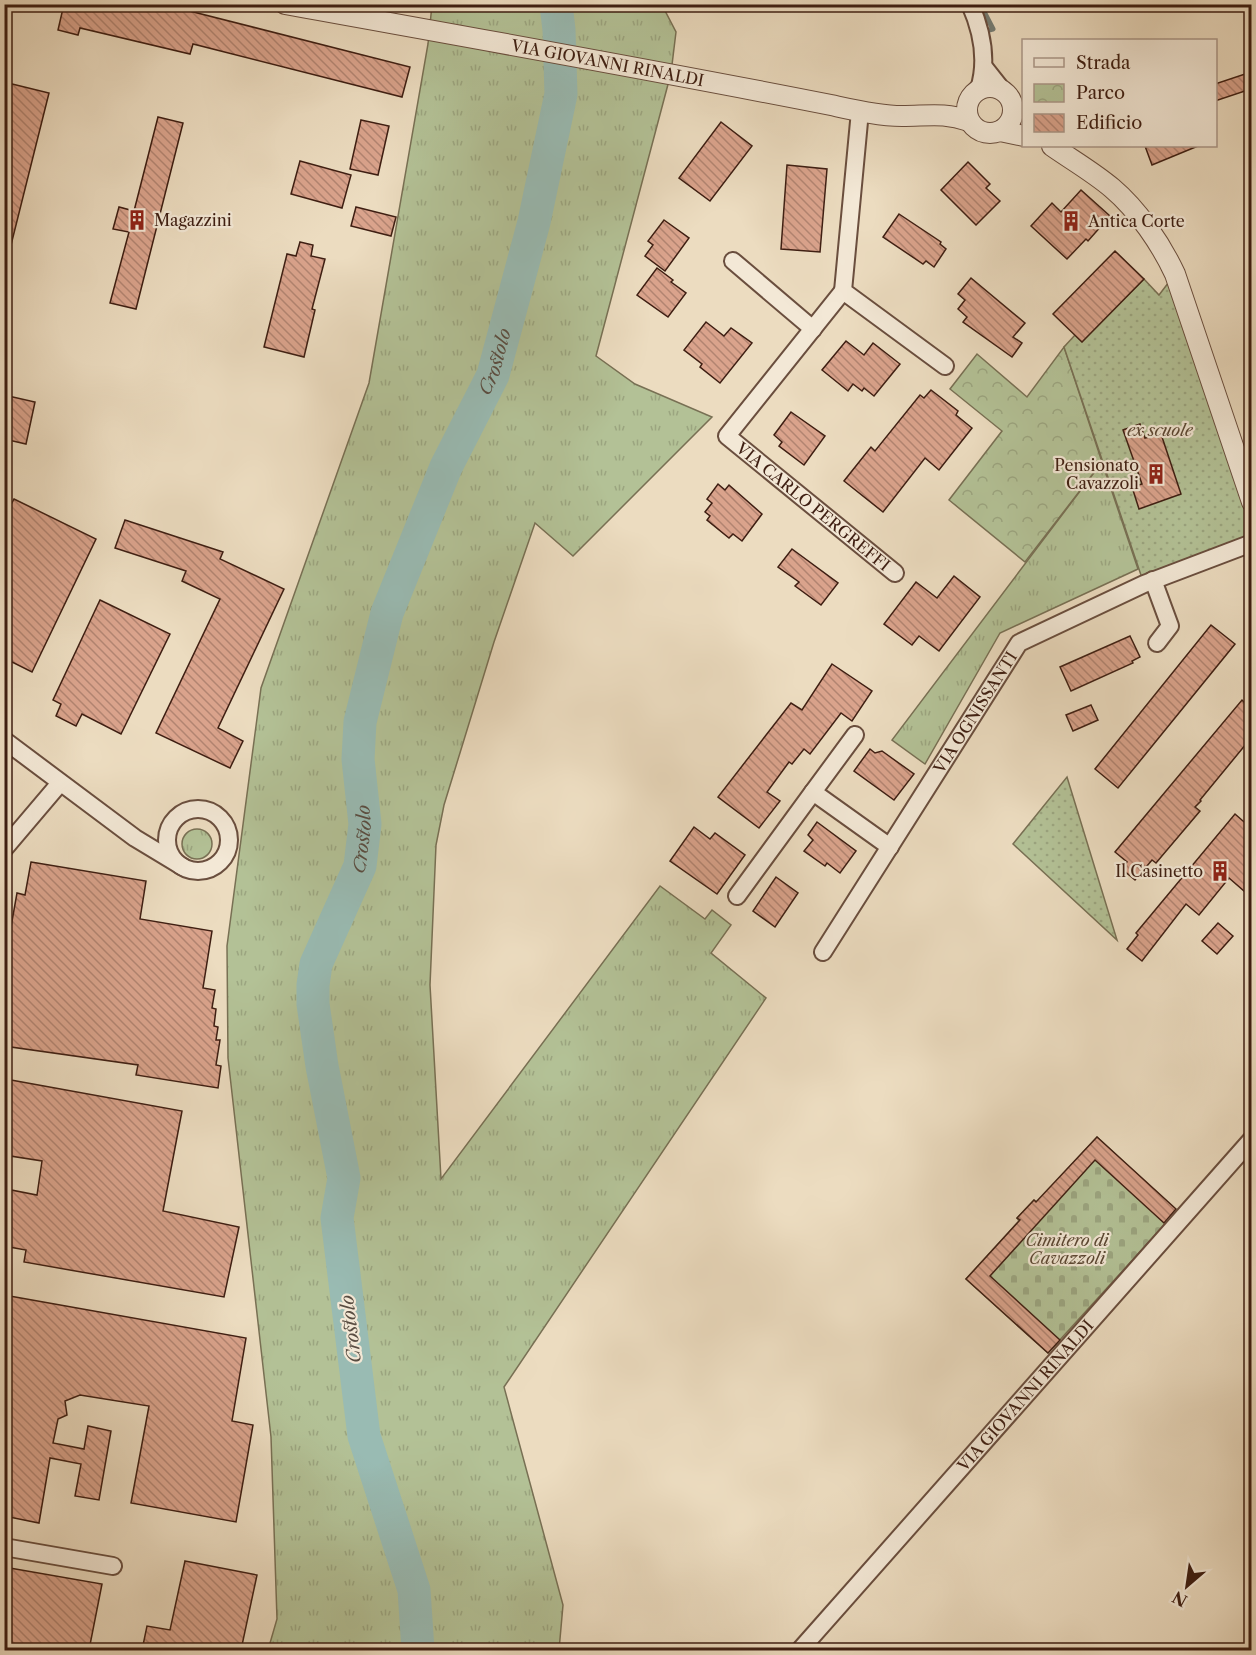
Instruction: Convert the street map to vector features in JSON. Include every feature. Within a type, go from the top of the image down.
[{"type":"street","name":"VIA GIOVANNI RINALDI","points":[[285,4],[624,64],[860,111],[901,116],[932,113]]},
{"type":"street","points":[[969,122],[967,107],[969,99],[976,91],[984,67],[979,25],[970,4]]},
{"type":"street","points":[[984,67],[1013,105],[1011,120],[1000,131]]},
{"type":"street","points":[[932,113],[953,108],[976,91],[988,87],[1013,105]]},
{"type":"street","points":[[860,111],[843,291],[945,366]]},
{"type":"street","points":[[932,113],[954,115],[986,133],[1000,131],[1022,136]]},
{"type":"street","points":[[1054,147],[1087,168],[1115,190],[1165,252],[1175,274],[1251,502]]},
{"type":"street","points":[[733,261],[813,329]]},
{"type":"street","name":"VIA CARLO PERGREFFI","points":[[843,291],[727,436],[895,573]]},
{"type":"street","name":"VIA OGNISSANTI","points":[[823,952],[1019,643],[1153,580],[1251,543]]},
{"type":"street","points":[[1153,580],[1170,626],[1157,643]]},
{"type":"street","points":[[737,896],[855,735]]},
{"type":"street","points":[[6,746],[135,838],[183,867],[192,871],[213,868],[226,853],[229,842],[228,832],[216,815],[196,809],[177,817],[171,826],[167,835],[170,853],[183,867]]},
{"type":"street","points":[[4,849],[60,783]]},
{"type":"street","points":[[813,792],[890,848]]},
{"type":"street","points":[[135,838],[155,835],[171,826]]},
{"type":"street","name":"VIA GIOVANNI RINALDI","points":[[800,1650],[1251,1139]]},
{"type":"street","points":[[4,1547],[113,1566]]},
{"type":"green space","points":[[432,5],[662,5],[676,32],[671,73],[596,356],[635,384],[712,417],[573,556],[535,523],[494,642],[444,805],[436,845],[430,985],[441,1179],[660,886],[705,919],[712,910],[731,925],[711,953],[766,998],[504,1387],[563,1605],[559,1650],[268,1650],[277,1619],[271,1437],[228,1058],[227,946],[261,688],[369,383],[428,44]]},
{"type":"green space","name":"ex scuole","points":[[1175,274],[1251,502],[1251,543],[1144,584],[1064,347],[1075,335],[1082,342],[1144,279],[1159,295]]},
{"type":"green space","points":[[1064,347],[1102,462],[1025,562],[949,500],[1002,431],[950,389],[977,354],[1027,397]]},
{"type":"green space","points":[[1102,462],[1138,569],[1000,633],[925,764],[892,740]]},
{"type":"green space","points":[[1067,777],[1117,940],[1013,844]]},
{"type":"green space","points":[[197,829],[208,833],[212,844],[208,855],[197,859],[186,855],[182,844],[186,833]]},
{"type":"green space","name":"Cimitero di Cavazzoli","points":[[1097,1137],[1177,1211],[1048,1353],[966,1279],[1019,1221],[1017,1218],[1034,1200],[1037,1202]]},
{"type":"building","points":[[64,4],[162,4],[410,67],[402,97],[193,44],[190,54],[80,28],[78,35],[58,30]]},
{"type":"building","points":[[1251,72],[1251,89],[1217,100],[1217,83]]},
{"type":"building","points":[[4,82],[49,93],[10,249],[4,249]]},
{"type":"building","name":"Magazzini","points":[[158,117],[183,123],[136,309],[110,303],[129,232],[113,229],[119,207],[134,211]]},
{"type":"building","points":[[361,120],[389,126],[378,175],[350,169]]},
{"type":"building","points":[[721,122],[752,146],[710,201],[679,178]]},
{"type":"building","points":[[1145,147],[1196,147],[1152,165]]},
{"type":"building","points":[[300,161],[351,175],[342,208],[291,194]]},
{"type":"building","points":[[968,162],[990,184],[986,188],[1000,201],[976,225],[941,190]]},
{"type":"building","points":[[787,165],[827,169],[820,252],[781,249]]},
{"type":"building","name":"Antica Corte","points":[[1081,190],[1110,216],[1088,241],[1086,239],[1067,259],[1031,226],[1052,203],[1061,212]]},
{"type":"building","points":[[356,207],[396,217],[391,236],[351,226]]},
{"type":"building","points":[[899,214],[941,242],[940,244],[946,249],[934,267],[926,261],[923,264],[883,237]]},
{"type":"building","points":[[664,220],[689,238],[665,271],[645,256],[653,245],[648,241]]},
{"type":"building","points":[[300,242],[313,245],[311,256],[325,259],[312,309],[315,310],[304,357],[264,347],[287,254],[296,256]]},
{"type":"building","points":[[1115,251],[1144,279],[1082,342],[1053,314]]},
{"type":"building","points":[[657,268],[686,293],[668,317],[637,295]]},
{"type":"building","points":[[971,278],[1025,323],[1013,337],[1022,343],[1012,357],[963,322],[967,317],[958,309],[965,300],[958,294]]},
{"type":"building","points":[[706,322],[724,336],[731,328],[752,343],[720,383],[700,367],[702,364],[684,350]]},
{"type":"building","points":[[846,341],[864,355],[873,343],[900,364],[874,396],[864,388],[862,391],[853,384],[848,391],[822,370]]},
{"type":"building","points":[[931,390],[958,411],[956,415],[972,428],[939,470],[925,458],[883,512],[844,481],[871,447],[875,451],[920,395],[924,398]]},
{"type":"building","points":[[4,395],[35,402],[26,444],[4,439]]},
{"type":"building","points":[[791,412],[825,436],[804,465],[779,446],[782,442],[774,435]]},
{"type":"building","name":"Pensionato Cavazzoli","points":[[1140,424],[1145,438],[1161,434],[1181,494],[1139,509],[1132,487],[1142,484],[1123,430]]},
{"type":"building","points":[[718,484],[725,490],[729,485],[762,514],[742,541],[733,534],[729,538],[707,520],[710,516],[705,512],[712,503],[707,499]]},
{"type":"building","points":[[14,499],[96,539],[32,672],[4,658],[4,518]]},
{"type":"building","points":[[125,520],[223,552],[220,559],[284,589],[218,728],[243,741],[230,768],[156,733],[220,599],[182,581],[186,571],[115,548]]},
{"type":"building","points":[[792,549],[838,583],[821,605],[795,586],[799,582],[778,567]]},
{"type":"building","points":[[954,576],[980,597],[939,651],[919,636],[912,645],[884,624],[916,582],[937,598]]},
{"type":"building","points":[[100,600],[170,634],[121,734],[82,714],[76,726],[56,716],[61,704],[53,700]]},
{"type":"building","points":[[1211,625],[1235,644],[1118,788],[1095,769]]},
{"type":"building","points":[[1130,636],[1140,657],[1132,661],[1133,663],[1071,691],[1060,667]]},
{"type":"building","points":[[832,664],[872,691],[852,721],[841,713],[810,754],[804,749],[792,764],[789,762],[767,792],[780,801],[759,828],[718,797],[791,703],[802,710]]},
{"type":"building","points":[[1251,693],[1251,738],[1195,807],[1200,811],[1156,863],[1152,860],[1135,880],[1122,869],[1127,862],[1115,852],[1242,700],[1244,702]]},
{"type":"building","points":[[1091,705],[1098,720],[1073,731],[1066,715]]},
{"type":"building","points":[[870,749],[875,753],[882,751],[914,774],[894,800],[854,771]]},
{"type":"building","name":"Il Casinetto","points":[[1235,814],[1251,828],[1251,897],[1229,878],[1199,915],[1186,904],[1142,961],[1127,949],[1138,935],[1136,933]]},
{"type":"building","points":[[817,822],[856,851],[840,873],[827,863],[825,866],[804,851],[813,840],[808,835]]},
{"type":"building","points":[[694,827],[710,839],[715,833],[745,855],[717,894],[670,861]]},
{"type":"building","points":[[31,862],[146,881],[140,919],[212,931],[203,988],[215,990],[212,1008],[216,1009],[214,1026],[218,1027],[216,1040],[220,1040],[216,1065],[221,1066],[218,1088],[136,1075],[138,1065],[4,1046],[4,966],[17,893],[25,895]]},
{"type":"building","points":[[776,877],[798,893],[775,927],[753,911]]},
{"type":"building","points":[[1218,923],[1233,936],[1217,954],[1202,941]]},
{"type":"building","points":[[11,1080],[182,1111],[163,1211],[239,1227],[224,1297],[24,1262],[26,1250],[4,1246],[6,1189],[37,1195],[42,1161],[4,1155],[4,1096],[8,1097]]},
{"type":"building","points":[[1097,1137],[1176,1209],[1164,1223],[1095,1160],[990,1276],[1060,1340],[1048,1353],[966,1279],[1020,1220],[1017,1218],[1034,1200],[1036,1202]]},
{"type":"building","points":[[4,1295],[246,1338],[232,1421],[253,1425],[236,1522],[131,1503],[149,1406],[80,1395],[65,1401],[67,1415],[58,1419],[53,1443],[84,1449],[88,1426],[111,1431],[99,1500],[75,1496],[81,1464],[50,1458],[39,1523],[4,1516]]},
{"type":"building","points":[[185,1561],[257,1575],[241,1650],[142,1650],[147,1626],[170,1630]]},
{"type":"building","points":[[4,1567],[102,1584],[89,1650],[41,1650],[4,1644]]},
{"type":"waterway","name":"Crostolo","points":[[418,1650],[414,1590],[364,1436],[337,1218],[344,1178],[322,1066],[313,1004],[313,985],[316,964],[360,866],[365,824],[358,759],[360,722],[387,613],[446,467],[493,375],[534,222],[561,94],[556,4]]},
{"type":"waterway","points":[[980,4],[993,29],[989,30]]},
{"type":"place","name":"Magazzini","points":[[137,220]]},
{"type":"place","name":"Antica Corte","points":[[1071,221]]},
{"type":"place","name":"Pensionato Cavazzoli","points":[[1156,474]]},
{"type":"place","name":"Il Casinetto","points":[[1220,871]]}]
